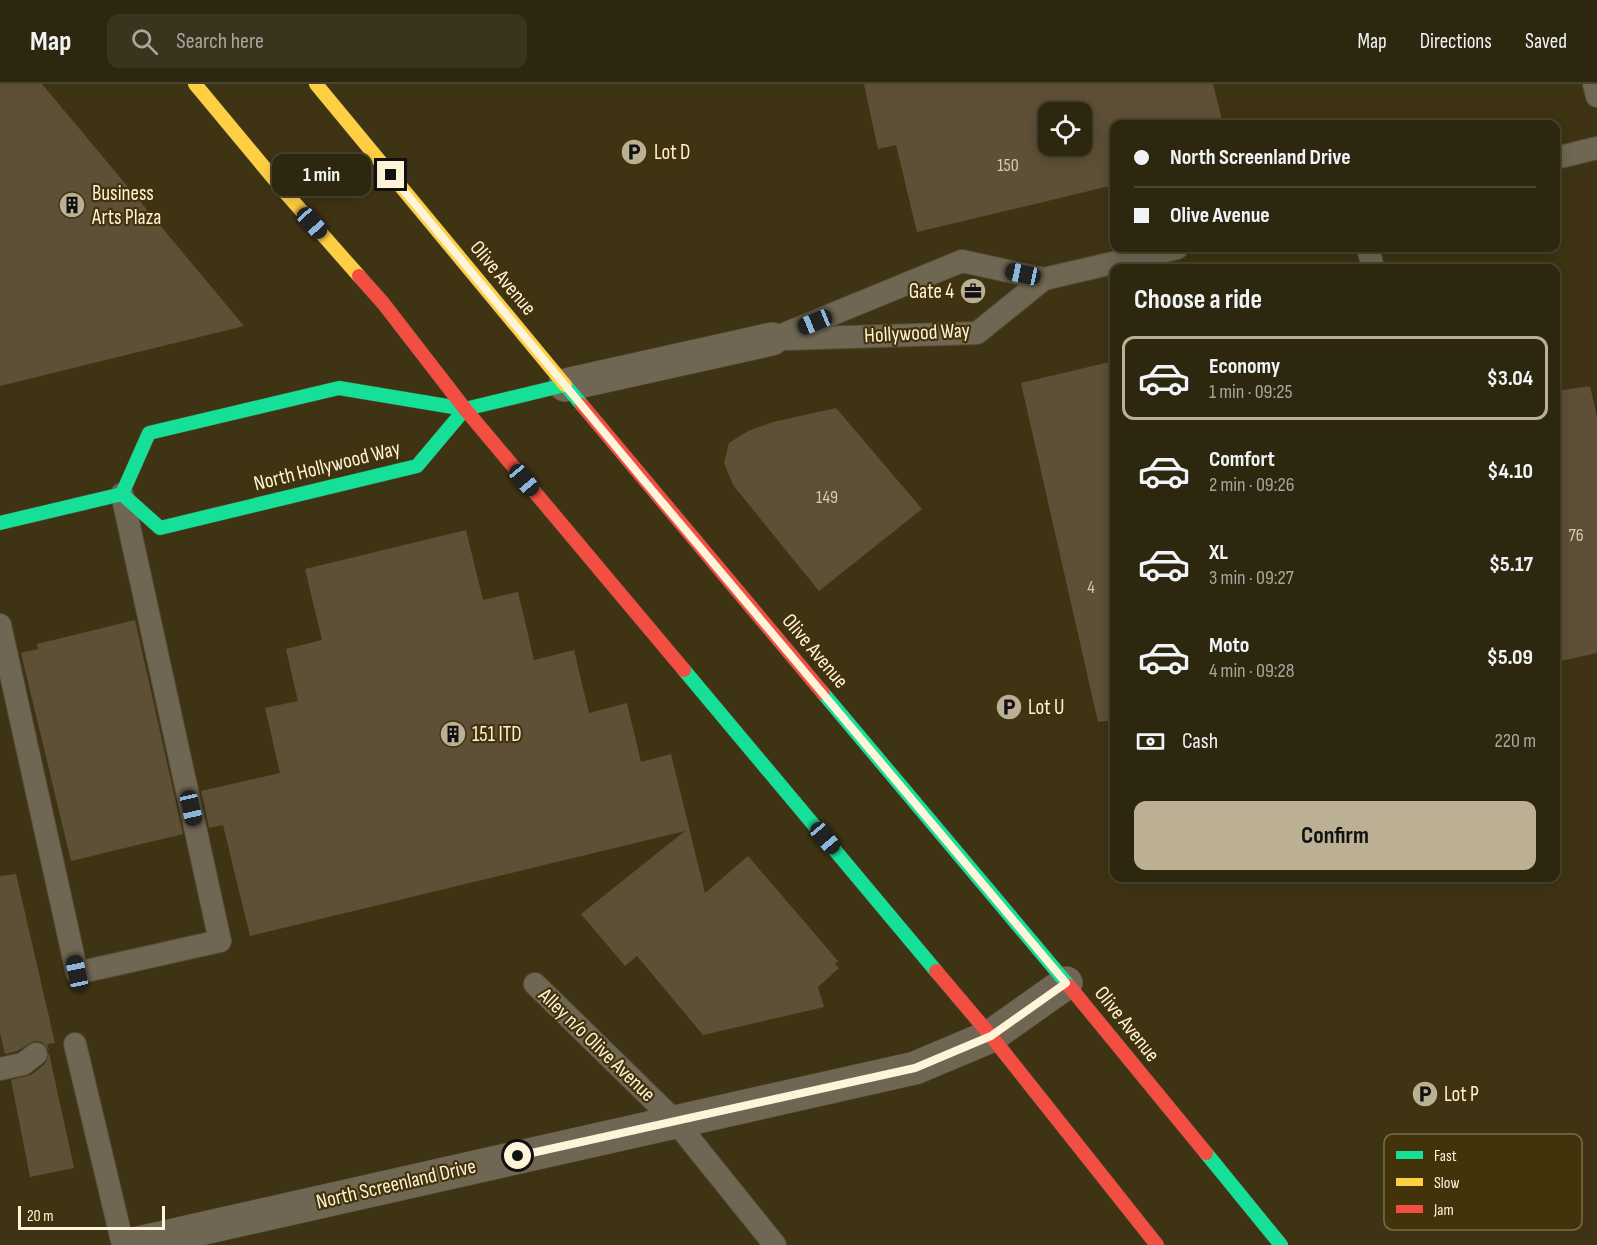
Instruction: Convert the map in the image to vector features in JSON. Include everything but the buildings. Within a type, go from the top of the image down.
[{"type":"main road","points":[[195,84],[284,191],[383,303],[465,409],[991,1036],[1157,1245]]},
{"type":"main road","name":"Olive Avenue","points":[[316,84],[1066,983],[1281,1245]]},
{"type":"main road","points":[[0,524],[122,494],[149,433],[339,388],[465,409],[565,385]]},
{"type":"main road","name":"North Hollywood Way","points":[[122,494],[160,528],[417,466],[465,409]]},
{"type":"street","name":"Hollywood Way","points":[[565,385],[772,339]]},
{"type":"street","name":"North Screenland Drive","points":[[129,1245],[915,1068],[991,1036],[1066,983]]},
{"type":"lane","points":[[1594,84],[1597,96]]},
{"type":"lane","points":[[1560,157],[1597,148]]},
{"type":"lane","name":"Hollywood Way","points":[[772,339],[976,333],[1044,279],[1160,252]]},
{"type":"lane","name":"Hollywood Way","points":[[772,339],[962,261],[1044,279]]},
{"type":"lane","points":[[0,625],[77,973],[220,941],[122,494]]},
{"type":"lane","name":"Alley n/o Olive Avenue","points":[[535,984],[676,1122],[774,1245]]},
{"type":"lane","points":[[75,1044],[123,1245]]},
{"type":"lane","points":[[0,1069],[24,1064],[36,1054]]},
{"type":"traffic: fast","points":[[122,494],[149,433],[339,388],[465,409],[565,385],[582,405]]},
{"type":"traffic: fast","points":[[122,494],[160,528],[417,466],[465,409]]},
{"type":"traffic: fast","points":[[0,523],[122,494]]},
{"type":"traffic: fast","points":[[684,670],[936,971]]},
{"type":"traffic: fast","points":[[823,693],[1069,986]]},
{"type":"traffic: fast","points":[[1206,1153],[1281,1245]]},
{"type":"traffic: slow","points":[[195,84],[284,191],[359,276]]},
{"type":"traffic: slow","points":[[316,84],[565,385]]},
{"type":"traffic: jam","points":[[359,276],[383,303],[465,409]]},
{"type":"traffic: jam","points":[[582,405],[823,693]]},
{"type":"traffic: jam","points":[[465,409],[684,670]]},
{"type":"traffic: jam","points":[[936,971],[991,1036],[1157,1245]]},
{"type":"traffic: jam","points":[[1069,986],[1206,1153]]},
{"type":"place","name":"Lot D","points":[[634,152]]},
{"type":"place","name":"Business Arts Plaza","points":[[72,205]]},
{"type":"place","name":"Gate 4","points":[[973,291]]},
{"type":"place","name":"Lot U","points":[[1009,707]]},
{"type":"place","name":"151 ITD","points":[[453,734]]},
{"type":"place","name":"Lot P","points":[[1425,1094]]},
{"type":"route","points":[[391,175],[1066,983],[991,1036],[915,1068],[518,1156]]}]
